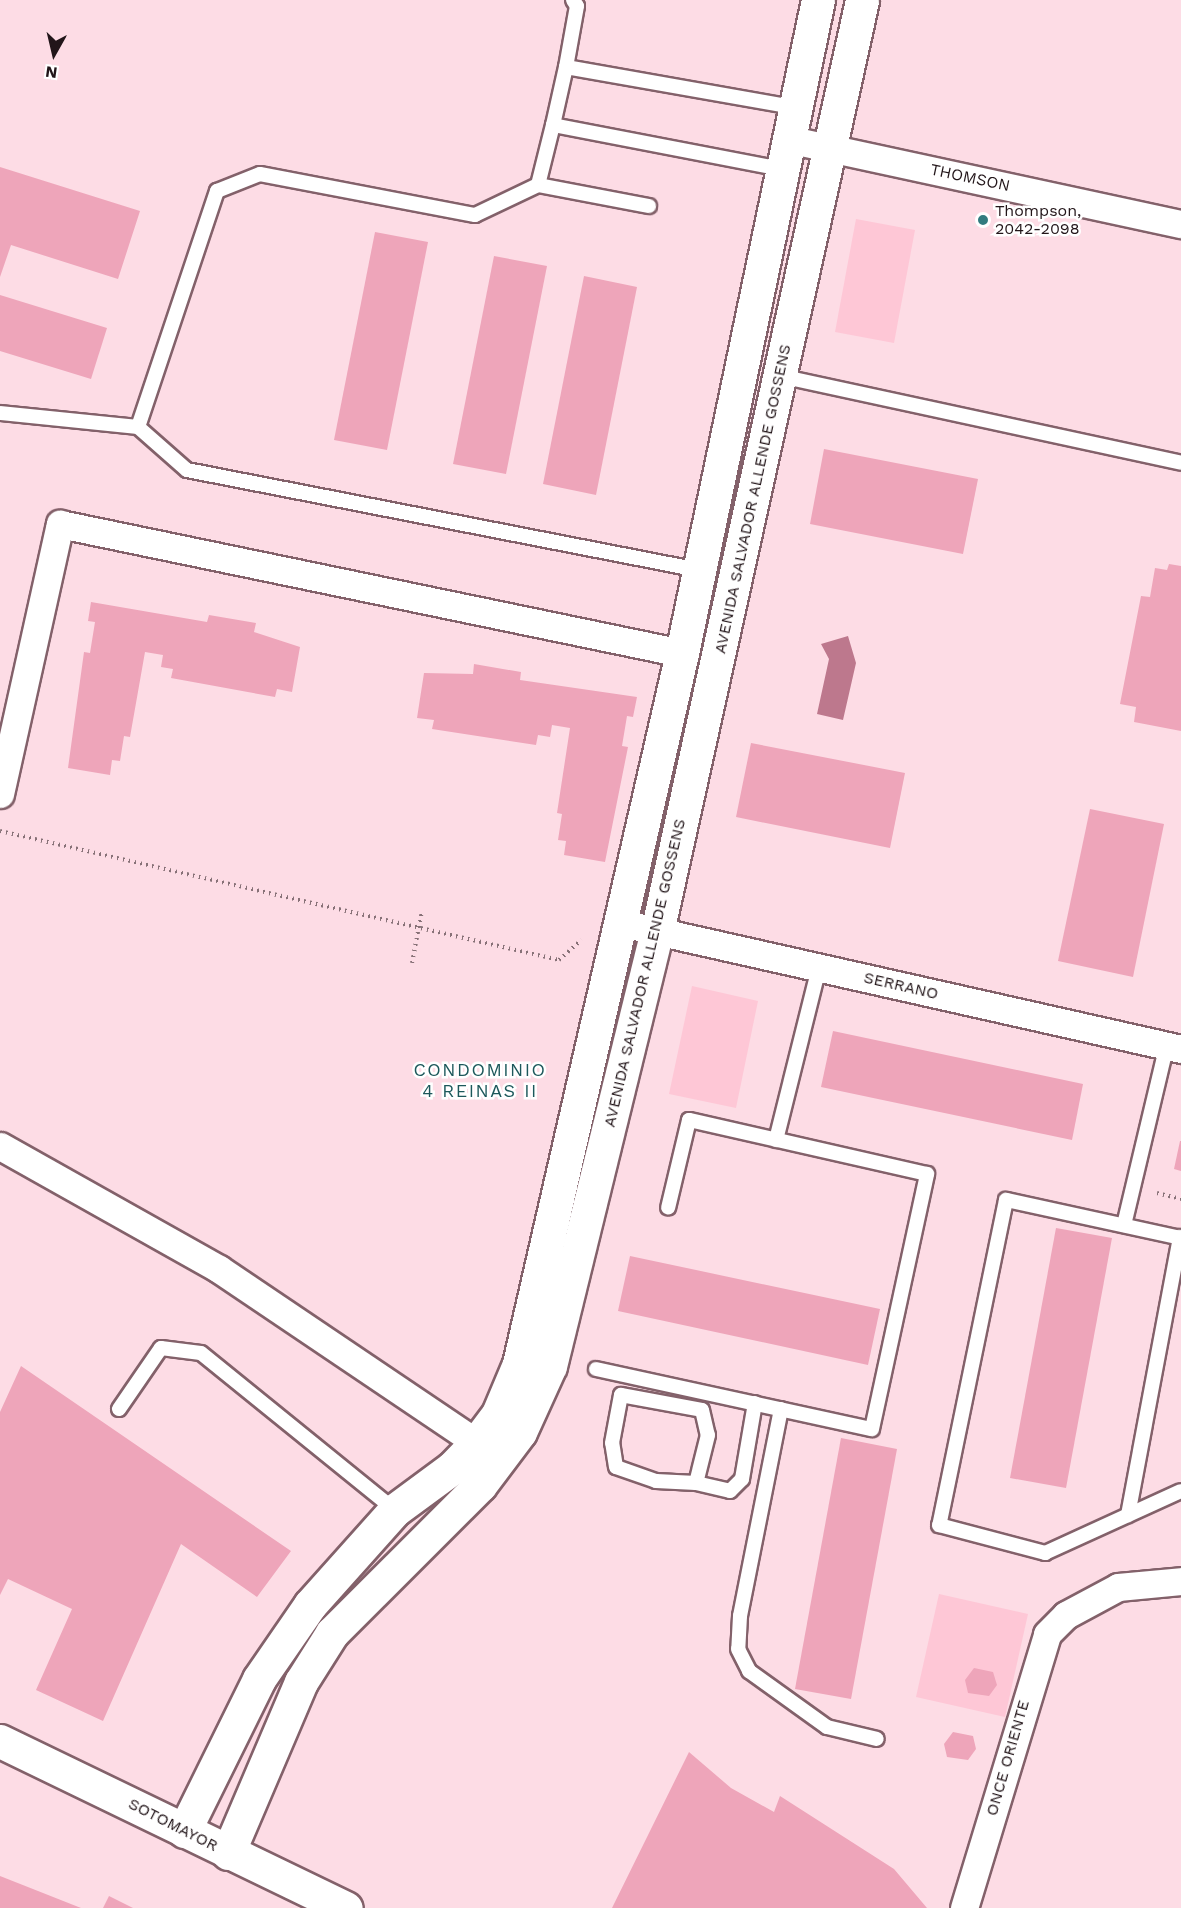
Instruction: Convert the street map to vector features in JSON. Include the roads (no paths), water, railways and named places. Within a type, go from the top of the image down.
[{"type":"main road","name":"AVENIDA SALVADOR ALLENDE GOSSENS","points":[[228,1853],[291,1701],[332,1633],[489,1450],[498,1414],[519,1364],[682,653],[784,154],[818,0]]},
{"type":"main road","name":"AVENIDA SALVADOR ALLENDE GOSSENS","points":[[184,1831],[259,1679],[310,1605],[394,1510],[452,1468],[520,1432],[550,1366],[657,932],[861,0]]},
{"type":"main road","name":"SOTOMAYOR","points":[[0,1741],[340,1907]]},
{"type":"street","name":"THOMSON","points":[[784,154],[829,148],[1181,224]]},
{"type":"street","points":[[0,794],[60,524],[682,653]]},
{"type":"street","name":"SERRANO","points":[[618,933],[657,932],[1174,1047]]},
{"type":"street","points":[[0,1146],[219,1269],[489,1450]]},
{"type":"street","name":"ONCE ORIENTE","points":[[964,1908],[1036,1662],[1047,1634],[1066,1615],[1118,1587],[1181,1581]]},
{"type":"lane","points":[[538,185],[566,67],[576,2]]},
{"type":"lane","points":[[566,67],[794,107]]},
{"type":"lane","points":[[553,125],[784,154]]},
{"type":"lane","points":[[138,427],[216,191],[260,174],[475,215],[538,185],[649,206]]},
{"type":"lane","points":[[780,376],[1181,463]]},
{"type":"lane","points":[[0,413],[138,427],[187,470],[699,570]]},
{"type":"lane","points":[[776,1140],[819,968]]},
{"type":"lane","points":[[1124,1225],[1174,1047]]},
{"type":"lane","points":[[597,1369],[872,1429],[927,1174],[689,1120],[668,1208]]},
{"type":"lane","points":[[1128,1515],[1180,1238],[1006,1200],[939,1525],[1046,1553],[1181,1491]]},
{"type":"lane","points":[[119,1409],[161,1348],[201,1353],[394,1510]]},
{"type":"lane","points":[[696,1484],[708,1435],[702,1410],[621,1395],[612,1443],[616,1467],[656,1481],[696,1484],[720,1490],[737,1487],[755,1403]]},
{"type":"lane","points":[[781,1409],[740,1616],[738,1649],[748,1671],[826,1727],[877,1739]]},
{"type":"place","name":"Thompson, 2042-2098","points":[[983,220]]},
{"type":"district","name":"CONDOMINIO 4 REINAS II","points":[[480,1081]]}]
